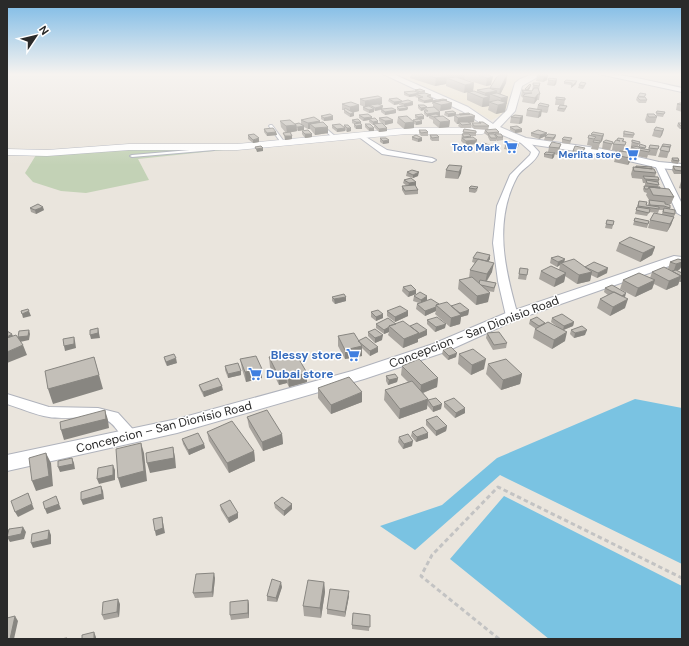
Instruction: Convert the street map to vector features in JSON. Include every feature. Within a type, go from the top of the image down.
[{"type":"main road","points":[[454,104],[465,109],[494,128],[524,141],[603,152],[659,165],[682,167]]},
{"type":"main road","points":[[494,128],[512,111],[514,104]]},
{"type":"main road","name":"Concepcion – San Dionisio Road","points":[[7,463],[177,426],[358,375],[438,348],[512,316],[679,259]]},
{"type":"street","points":[[7,152],[47,153],[129,147],[237,147],[412,131],[482,131],[494,128]]},
{"type":"street","points":[[361,136],[385,152],[432,160]]},
{"type":"street","points":[[524,141],[535,152]]},
{"type":"street","points":[[512,316],[503,281],[498,243],[501,206],[514,175],[534,156],[535,152],[552,145]]},
{"type":"street","points":[[659,165],[681,210]]},
{"type":"street","points":[[7,399],[49,412],[98,413],[113,417],[132,436]]},
{"type":"lane","points":[[319,124],[336,138]]},
{"type":"lane","points":[[271,126],[283,143]]},
{"type":"lane","points":[[132,156],[237,147]]},
{"type":"path","points":[[499,639],[421,576],[432,555],[498,487],[682,578]]},
{"type":"shaded area","points":[[463,104],[509,104],[509,110],[491,120]]},
{"type":"green space","points":[[118,148],[224,150],[138,159],[149,180],[86,193],[61,191],[33,182],[25,173],[36,155]]},
{"type":"water","points":[[635,399],[682,408],[682,564],[500,475],[415,550],[380,526],[442,505],[497,458]]},
{"type":"water","points":[[504,496],[682,586],[682,639],[549,639],[450,559]]},
{"type":"building","points":[[342,104],[359,105],[350,107]]},
{"type":"building","points":[[378,104],[383,106],[375,108],[370,105]]},
{"type":"building","points":[[545,104],[549,105],[548,107],[538,105]]},
{"type":"building","points":[[418,105],[424,105],[427,107],[421,108]]},
{"type":"building","points":[[560,105],[567,106],[565,109],[558,108]]},
{"type":"building","points":[[369,106],[374,109],[369,110],[363,107]]},
{"type":"building","points":[[404,106],[408,108],[399,109],[397,107]]},
{"type":"building","points":[[434,107],[440,112],[427,114],[424,111],[428,111],[424,108]]},
{"type":"building","points":[[345,108],[354,113],[350,114],[344,110]]},
{"type":"building","points":[[392,108],[396,110],[385,112],[381,109]]},
{"type":"building","points":[[529,108],[542,110],[539,112],[527,110]]},
{"type":"building","points":[[453,111],[456,113],[448,114],[445,112]]},
{"type":"building","points":[[657,111],[665,112],[664,114],[656,113]]},
{"type":"building","points":[[469,113],[470,114],[459,114]]},
{"type":"building","points":[[330,114],[333,116],[324,118],[321,116]]},
{"type":"building","points":[[368,114],[372,117],[364,118],[359,115]]},
{"type":"building","points":[[422,114],[424,116],[418,117],[415,115]]},
{"type":"building","points":[[436,114],[440,116],[434,117],[429,115]]},
{"type":"building","points":[[471,114],[475,116],[458,118],[454,115]]},
{"type":"building","points":[[647,114],[654,114],[657,117],[649,117]]},
{"type":"building","points":[[515,115],[523,116],[520,118],[511,117]]},
{"type":"building","points":[[407,116],[414,122],[405,123],[398,117]]},
{"type":"building","points":[[443,116],[450,121],[440,122],[434,117]]},
{"type":"building","points":[[314,117],[320,121],[308,123],[301,120]]},
{"type":"building","points":[[387,117],[393,120],[385,121],[379,118]]},
{"type":"building","points":[[375,118],[378,121],[373,122],[369,119]]},
{"type":"building","points":[[358,119],[361,122],[352,120]]},
{"type":"building","points":[[419,119],[422,121],[416,122],[413,120]]},
{"type":"building","points":[[290,120],[296,125],[286,126],[280,121]]},
{"type":"building","points":[[323,122],[328,127],[315,128],[310,124]]},
{"type":"building","points":[[459,122],[468,122],[471,124],[462,125]]},
{"type":"building","points":[[479,122],[483,122],[489,126],[474,126],[472,123],[481,123]]},
{"type":"building","points":[[299,123],[304,126],[296,127],[295,124]]},
{"type":"building","points":[[360,123],[362,125],[356,126],[354,124]]},
{"type":"building","points":[[382,123],[387,128],[379,129],[374,124]]},
{"type":"building","points":[[340,124],[345,128],[337,129],[332,125]]},
{"type":"building","points":[[365,124],[370,124],[374,128],[369,128]]},
{"type":"building","points":[[344,125],[348,125],[351,128],[347,128]]},
{"type":"building","points":[[517,126],[522,129],[515,130],[510,127]]},
{"type":"building","points":[[656,127],[664,129],[662,131],[654,130]]},
{"type":"building","points":[[273,128],[276,132],[267,133],[264,129]]},
{"type":"building","points":[[464,129],[476,131],[476,133],[463,132]]},
{"type":"building","points":[[496,129],[499,132],[488,133],[485,130]]},
{"type":"building","points":[[308,130],[312,134],[305,134],[302,131]]},
{"type":"building","points":[[419,130],[426,130],[428,132],[421,133]]},
{"type":"building","points":[[538,130],[547,133],[540,135],[531,133]]},
{"type":"building","points":[[624,131],[634,133],[634,135],[624,134]]},
{"type":"building","points":[[290,132],[292,136],[285,136],[283,133]]},
{"type":"building","points":[[593,132],[604,134],[602,136],[591,134]]},
{"type":"building","points":[[254,134],[259,138],[253,140],[248,135]]},
{"type":"building","points":[[462,134],[469,134],[471,136],[464,137]]},
{"type":"building","points":[[488,134],[494,134],[497,138],[491,138]]},
{"type":"building","points":[[495,134],[501,134],[503,137],[498,137]]},
{"type":"building","points":[[548,134],[556,135],[553,138],[545,137]]},
{"type":"building","points":[[416,135],[422,138],[418,139],[412,137]]},
{"type":"building","points":[[430,135],[437,135],[439,137],[432,138]]},
{"type":"building","points":[[589,135],[596,137],[594,139],[588,138]]},
{"type":"building","points":[[473,137],[477,140],[466,141],[462,138]]},
{"type":"building","points":[[564,137],[572,138],[570,141],[562,139]]},
{"type":"building","points":[[380,138],[386,138],[389,140],[383,141]]},
{"type":"building","points":[[618,138],[624,139],[622,141],[626,142],[625,145],[613,144],[616,140],[620,141],[617,140]]},
{"type":"building","points":[[594,140],[600,141],[600,143],[593,142]]},
{"type":"building","points":[[606,140],[613,142],[612,144],[603,142]]},
{"type":"building","points":[[632,140],[640,142],[639,144],[632,142]]},
{"type":"building","points":[[508,142],[519,144],[516,147],[505,146]]},
{"type":"building","points":[[552,142],[561,144],[559,148],[549,147]]},
{"type":"building","points":[[484,143],[492,146],[487,147],[480,144]]},
{"type":"building","points":[[640,144],[646,146],[645,148],[640,147],[638,149],[631,147],[639,147]]},
{"type":"building","points":[[663,144],[671,145],[670,147],[662,146]]},
{"type":"building","points":[[650,145],[659,146],[658,149],[649,148]]},
{"type":"building","points":[[261,146],[263,148],[256,149],[255,147]]},
{"type":"building","points":[[575,146],[585,148],[582,152],[573,151]]},
{"type":"building","points":[[662,146],[670,147],[669,152],[660,150]]},
{"type":"building","points":[[639,148],[650,150],[649,152],[639,150]]},
{"type":"building","points":[[620,151],[633,153],[629,158],[616,155]]},
{"type":"building","points":[[546,152],[555,153],[552,155],[544,154]]},
{"type":"building","points":[[672,158],[678,158],[679,161],[673,160]]},
{"type":"building","points":[[449,165],[462,166],[459,172],[446,170]]},
{"type":"building","points":[[673,166],[682,167],[682,171],[675,170]]},
{"type":"building","points":[[633,167],[654,169],[656,173],[634,171]]},
{"type":"building","points":[[636,167],[652,167],[652,169]]},
{"type":"building","points":[[412,170],[419,172],[413,175],[407,172]]},
{"type":"building","points":[[643,176],[658,177],[659,180],[645,179]]},
{"type":"building","points":[[411,178],[416,182],[409,183],[404,180]]},
{"type":"building","points":[[646,180],[658,182],[659,185],[647,183]]},
{"type":"building","points":[[415,185],[418,190],[405,191],[402,186]]},
{"type":"building","points":[[471,186],[478,187],[476,189],[469,188]]},
{"type":"building","points":[[644,186],[660,188],[649,187],[648,189],[645,189]]},
{"type":"building","points":[[649,187],[669,189],[674,197],[653,195]]},
{"type":"building","points":[[649,200],[665,202],[665,204],[670,205],[670,208],[650,205]]},
{"type":"building","points":[[639,201],[647,202],[646,205],[659,207],[659,209],[638,206]]},
{"type":"building","points":[[38,204],[43,207],[35,210],[30,208]]},
{"type":"building","points":[[637,207],[650,209],[649,213],[636,210]]},
{"type":"building","points":[[664,208],[675,210],[675,214],[663,212]]},
{"type":"building","points":[[654,213],[674,217],[670,224],[650,220]]},
{"type":"building","points":[[635,218],[649,221],[648,224],[634,221]]},
{"type":"building","points":[[607,220],[614,221],[613,225],[606,224]]},
{"type":"building","points":[[630,237],[655,247],[643,253],[619,243]]},
{"type":"building","points":[[477,252],[490,255],[487,261],[473,258]]},
{"type":"building","points":[[558,256],[565,259],[558,262],[551,258]]},
{"type":"building","points":[[478,259],[494,263],[487,274],[470,270]]},
{"type":"building","points":[[574,259],[592,272],[579,275],[561,263]]},
{"type":"building","points":[[678,259],[682,260],[682,262],[676,264],[670,262]]},
{"type":"building","points":[[594,262],[608,268],[598,273],[585,267]]},
{"type":"building","points":[[551,266],[566,273],[556,279],[541,271]]},
{"type":"building","points":[[664,267],[681,276],[669,281],[652,272]]},
{"type":"building","points":[[520,268],[528,269],[527,275],[519,274]]},
{"type":"building","points":[[676,270],[682,273],[682,278],[672,271]]},
{"type":"building","points":[[639,273],[655,280],[638,288],[623,280]]},
{"type":"building","points":[[472,277],[490,293],[477,296],[459,280]]},
{"type":"building","points":[[480,280],[496,283],[494,288],[481,285],[479,283]]},
{"type":"building","points":[[411,285],[416,290],[409,292],[403,287]]},
{"type":"building","points":[[612,285],[626,293],[622,296],[605,288]]},
{"type":"building","points":[[420,292],[427,296],[421,300],[414,296]]},
{"type":"building","points":[[614,292],[628,299],[613,307],[600,299]]},
{"type":"building","points":[[344,294],[346,297],[334,299],[332,297]]},
{"type":"building","points":[[431,299],[439,304],[436,305],[436,307],[425,311],[417,304]]},
{"type":"building","points":[[447,302],[461,315],[451,318],[436,305]]},
{"type":"building","points":[[460,303],[469,310],[460,313],[451,306]]},
{"type":"building","points":[[400,306],[408,311],[395,317],[387,311]]},
{"type":"building","points":[[28,309],[29,311],[22,314],[21,311]]},
{"type":"building","points":[[378,310],[383,314],[376,317],[371,312]]},
{"type":"building","points":[[562,314],[574,322],[564,326],[552,318]]},
{"type":"building","points":[[437,317],[446,324],[436,327],[427,320]]},
{"type":"building","points":[[537,317],[545,323],[539,326],[530,320]]},
{"type":"building","points":[[388,318],[396,324],[389,326],[384,330],[376,324]]},
{"type":"building","points":[[403,321],[419,333],[404,339],[389,326]]},
{"type":"building","points":[[548,322],[567,332],[554,340],[535,329]]},
{"type":"building","points":[[417,323],[427,330],[418,334],[419,333],[410,326]]},
{"type":"building","points":[[582,326],[587,330],[575,333],[571,330]]},
{"type":"building","points":[[98,328],[98,333],[90,335],[90,330]]},
{"type":"building","points":[[375,329],[383,335],[375,338],[368,332]]},
{"type":"building","points":[[29,330],[28,336],[18,337],[19,331]]},
{"type":"building","points":[[7,331],[12,334],[7,337]]},
{"type":"building","points":[[499,332],[507,343],[494,345],[487,333]]},
{"type":"building","points":[[354,333],[362,346],[345,350],[338,336]]},
{"type":"building","points":[[16,335],[23,345],[7,352],[7,338]]},
{"type":"building","points":[[74,337],[74,344],[64,346],[63,339]]},
{"type":"building","points":[[366,337],[378,347],[370,351],[358,341]]},
{"type":"building","points":[[451,347],[457,353],[449,356],[443,350]]},
{"type":"building","points":[[473,349],[486,359],[472,365],[459,354]]},
{"type":"building","points":[[174,354],[176,358],[166,362],[164,357]]},
{"type":"building","points":[[281,354],[282,357],[296,354],[307,373],[288,378],[286,373],[278,375],[269,357]]},
{"type":"building","points":[[256,356],[262,369],[245,372],[240,359]]},
{"type":"building","points":[[94,357],[99,375],[48,389],[45,371]]},
{"type":"building","points":[[419,359],[438,378],[421,385],[402,366]]},
{"type":"building","points":[[506,359],[522,374],[503,380],[488,364]]},
{"type":"building","points":[[238,363],[241,371],[228,374],[225,366]]},
{"type":"building","points":[[395,374],[398,378],[389,380],[386,376]]},
{"type":"building","points":[[349,377],[362,392],[331,405],[318,388]]},
{"type":"building","points":[[218,378],[222,386],[203,392],[199,385]]},
{"type":"building","points":[[412,381],[428,399],[400,409],[385,390]]},
{"type":"building","points":[[436,398],[442,404],[433,407],[428,400]]},
{"type":"building","points":[[454,398],[465,408],[456,413],[444,402]]},
{"type":"building","points":[[105,410],[106,419],[61,430],[60,422]]},
{"type":"building","points":[[267,410],[282,434],[262,442],[247,417]]},
{"type":"building","points":[[437,416],[447,426],[436,431],[426,420]]},
{"type":"building","points":[[232,421],[254,451],[227,463],[207,432]]},
{"type":"building","points":[[423,427],[428,433],[417,437],[412,432]]},
{"type":"building","points":[[198,433],[204,444],[188,450],[182,439]]},
{"type":"building","points":[[408,434],[413,441],[404,444],[399,437]]},
{"type":"building","points":[[141,443],[144,471],[118,478],[116,449]]},
{"type":"building","points":[[173,447],[174,458],[147,463],[146,453]]},
{"type":"building","points":[[46,453],[49,476],[32,481],[29,458]]},
{"type":"building","points":[[72,458],[73,464],[58,467],[58,461]]},
{"type":"building","points":[[113,465],[113,475],[97,479],[98,468]]},
{"type":"building","points":[[101,486],[102,494],[81,500],[81,492]]},
{"type":"building","points":[[28,493],[32,504],[15,512],[11,501]]},
{"type":"building","points":[[56,496],[59,504],[45,509],[43,502]]},
{"type":"building","points":[[282,497],[292,504],[284,511],[274,503]]},
{"type":"building","points":[[230,500],[238,513],[228,518],[220,505]]},
{"type":"building","points":[[162,517],[163,528],[155,531],[153,519]]},
{"type":"building","points":[[23,527],[21,534],[7,537],[9,529]]},
{"type":"building","points":[[49,530],[48,539],[31,543],[32,534]]},
{"type":"building","points":[[214,573],[212,592],[193,593],[196,574]]},
{"type":"building","points":[[272,579],[281,582],[276,598],[267,596]]},
{"type":"building","points":[[308,580],[324,582],[320,608],[303,606]]},
{"type":"building","points":[[330,589],[349,591],[345,612],[327,609]]},
{"type":"building","points":[[118,599],[117,612],[102,615],[103,602]]},
{"type":"building","points":[[248,600],[248,613],[230,615],[230,602]]},
{"type":"building","points":[[353,613],[370,615],[370,627],[352,625]]},
{"type":"building","points":[[15,616],[10,639],[7,639],[7,618]]},
{"type":"building","points":[[94,632],[94,639],[82,639],[82,635]]},
{"type":"place","name":"Toto Mark","points":[[511,147]]},
{"type":"place","name":"Merlita store","points":[[632,154]]},
{"type":"place","name":"Blessy store","points":[[353,355]]},
{"type":"place","name":"Dubai store","points":[[255,374]]}]
